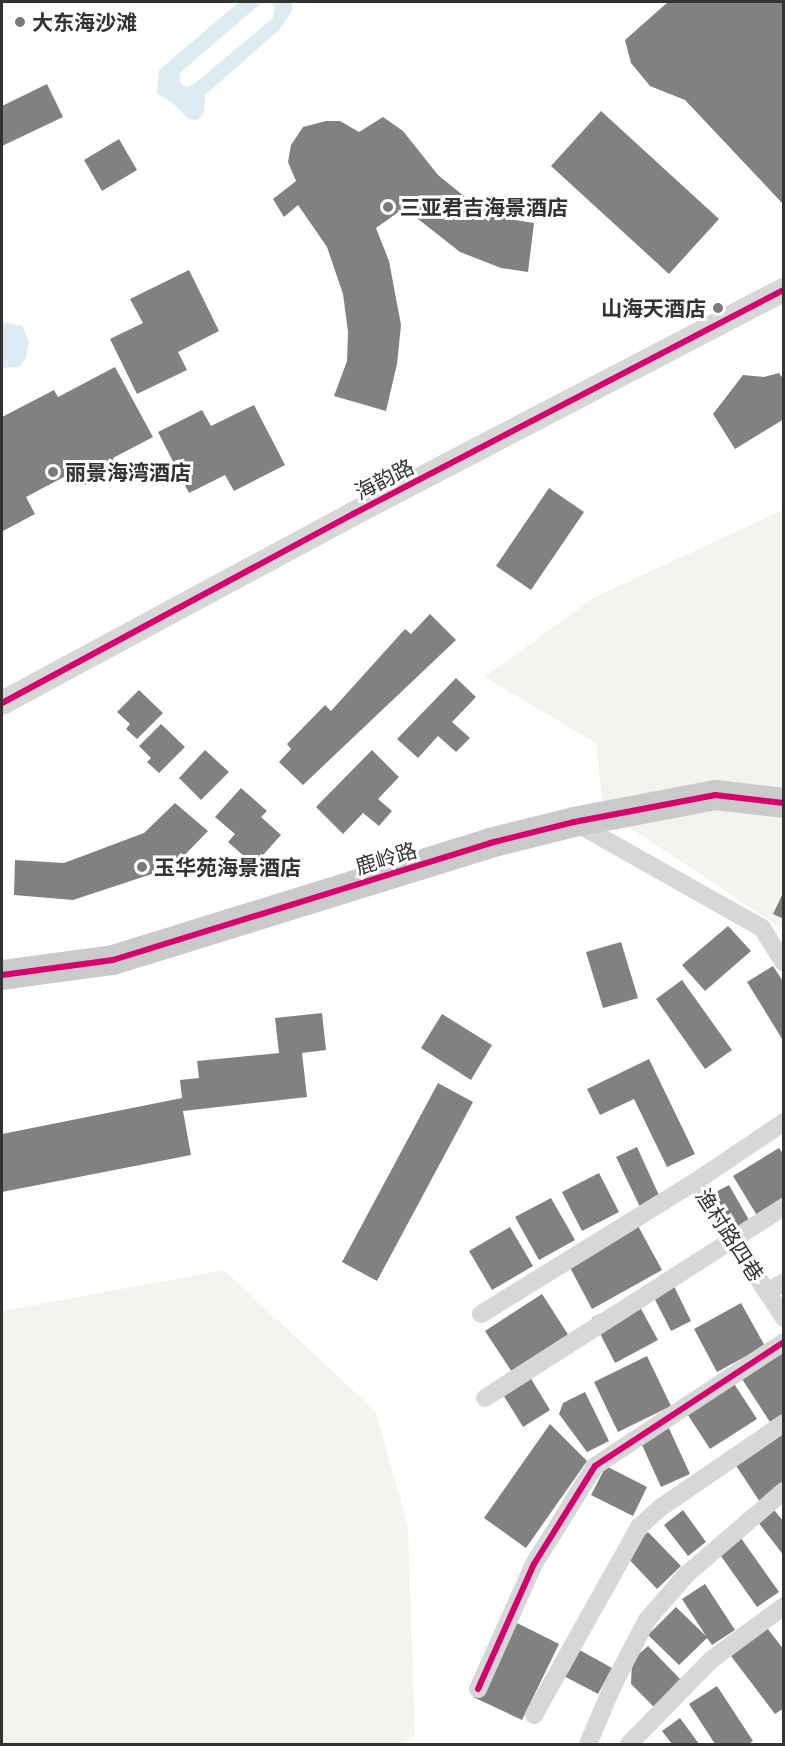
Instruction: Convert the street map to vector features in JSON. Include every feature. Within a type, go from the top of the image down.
[{"type":"main road","name":"鹿岭路","points":[[2,975],[113,960],[490,843],[574,822],[715,795],[783,803]]},
{"type":"street","name":"海韵路","points":[[2,702],[364,508],[783,290]]},
{"type":"street","points":[[574,822],[762,928],[783,963]]},
{"type":"street","name":"渔村路四巷","points":[[783,1122],[695,1182],[783,1318]]},
{"type":"street","points":[[481,1314],[695,1182]]},
{"type":"street","points":[[485,1398],[783,1207]]},
{"type":"street","points":[[767,1292],[783,1282]]},
{"type":"street","points":[[478,1689],[534,1564],[595,1466],[783,1342]]},
{"type":"street","points":[[534,1715],[639,1527],[660,1508],[783,1423]]},
{"type":"street","points":[[588,1744],[614,1683],[647,1620],[687,1574],[783,1491]]},
{"type":"street","points":[[629,1744],[711,1660],[783,1606]]},
{"type":"shaded area","points":[[239,2],[269,2],[292,2],[292,11],[278,31],[205,95],[204,113],[197,120],[189,119],[175,105],[157,93],[159,70]],"holes":[[[269,2],[275,6],[273,18],[194,84],[186,87],[180,83],[180,73],[260,4]]]},
{"type":"shaded area","points":[[2,322],[22,326],[29,341],[26,358],[19,367],[2,368]]},
{"type":"shaded area","points":[[783,510],[783,929],[603,810],[596,743],[485,677],[593,598]]},
{"type":"shaded area","points":[[224,1270],[376,1412],[408,1528],[415,1734],[404,1744],[2,1744],[2,1311]]},
{"type":"building","points":[[668,2],[784,2],[784,205],[685,100],[650,86],[631,63],[625,40]]},
{"type":"building","points":[[47,84],[63,117],[2,146],[2,106]]},
{"type":"building","points":[[601,111],[719,219],[669,274],[551,166]]},
{"type":"building","points":[[383,117],[403,131],[438,175],[470,201],[509,219],[534,223],[528,272],[501,268],[460,252],[404,208],[376,228],[389,261],[401,325],[397,364],[386,411],[334,396],[347,361],[348,332],[343,294],[327,247],[298,205],[284,217],[273,199],[296,181],[288,162],[291,145],[303,127],[326,121],[340,121],[359,132]]},
{"type":"building","points":[[119,139],[137,170],[102,191],[84,160]]},
{"type":"building","points":[[189,270],[219,331],[178,352],[187,370],[137,394],[110,339],[143,323],[130,299]]},
{"type":"building","points":[[115,367],[153,437],[113,458],[118,467],[85,485],[77,470],[26,497],[35,514],[3,531],[2,417],[54,390],[58,397]]},
{"type":"building","points":[[779,373],[784,380],[784,419],[735,449],[713,414],[743,375],[764,377]]},
{"type":"building","points":[[254,405],[285,465],[234,491],[225,475],[189,493],[158,432],[202,410],[211,426]]},
{"type":"building","points":[[549,488],[584,512],[531,590],[496,566]]},
{"type":"building","points":[[430,614],[456,640],[303,785],[279,762],[291,749],[287,744],[325,705],[331,711],[405,629],[411,634]]},
{"type":"building","points":[[456,678],[476,697],[452,722],[470,738],[456,752],[438,736],[418,758],[397,739]]},
{"type":"building","points":[[139,690],[163,713],[137,739],[126,729],[130,724],[117,712]]},
{"type":"building","points":[[161,724],[185,747],[159,773],[147,762],[151,758],[139,746]]},
{"type":"building","points":[[205,750],[229,772],[201,800],[179,778]]},
{"type":"building","points":[[372,750],[399,777],[378,799],[392,811],[379,826],[363,813],[343,834],[316,807]]},
{"type":"building","points":[[241,788],[267,811],[261,817],[281,835],[254,865],[228,842],[235,834],[215,817]]},
{"type":"building","points":[[175,803],[208,831],[173,867],[73,900],[14,895],[15,860],[64,863],[144,833]]},
{"type":"building","points":[[784,891],[784,919],[773,914]]},
{"type":"building","points":[[728,926],[751,951],[705,991],[682,965]]},
{"type":"building","points":[[621,942],[638,998],[603,1008],[586,952]]},
{"type":"building","points":[[773,966],[784,983],[784,1042],[747,982]]},
{"type":"building","points":[[682,980],[732,1050],[705,1069],[656,999]]},
{"type":"building","points":[[322,1013],[326,1050],[302,1053],[307,1097],[183,1111],[191,1155],[2,1192],[2,1134],[182,1098],[180,1080],[199,1078],[197,1061],[279,1053],[275,1018]]},
{"type":"building","points":[[442,1014],[492,1045],[471,1080],[421,1048]]},
{"type":"building","points":[[649,1059],[695,1154],[667,1167],[634,1099],[600,1115],[587,1089]]},
{"type":"building","points":[[438,1083],[473,1102],[377,1281],[342,1262]]},
{"type":"building","points":[[637,1147],[662,1202],[642,1211],[616,1157]]},
{"type":"building","points":[[779,1148],[784,1155],[784,1202],[758,1217],[733,1176]]},
{"type":"building","points":[[599,1173],[619,1212],[582,1231],[562,1192]]},
{"type":"building","points":[[729,1185],[749,1220],[731,1231],[710,1195]]},
{"type":"building","points":[[551,1198],[575,1240],[539,1260],[515,1217]]},
{"type":"building","points":[[637,1224],[662,1270],[592,1309],[567,1262]]},
{"type":"building","points":[[510,1227],[533,1266],[492,1290],[469,1251]]},
{"type":"building","points":[[668,1274],[691,1321],[671,1331],[647,1284]]},
{"type":"building","points":[[542,1294],[569,1336],[512,1372],[485,1331]]},
{"type":"building","points":[[634,1296],[658,1340],[615,1363],[592,1318]]},
{"type":"building","points":[[741,1303],[765,1346],[717,1372],[694,1329]]},
{"type":"building","points":[[782,1352],[784,1413],[770,1422],[742,1379]]},
{"type":"building","points":[[647,1356],[671,1406],[618,1432],[594,1382]]},
{"type":"building","points":[[530,1377],[550,1410],[523,1427],[502,1393]]},
{"type":"building","points":[[731,1379],[757,1419],[710,1449],[684,1409]]},
{"type":"building","points":[[585,1392],[609,1441],[587,1452],[559,1414],[563,1403]]},
{"type":"building","points":[[550,1424],[587,1461],[526,1548],[484,1518]]},
{"type":"building","points":[[667,1424],[690,1474],[661,1487],[638,1436]]},
{"type":"building","points":[[784,1428],[784,1487],[760,1502],[733,1461]]},
{"type":"building","points":[[606,1466],[647,1487],[633,1516],[591,1495]]},
{"type":"building","points":[[683,1510],[706,1542],[688,1556],[664,1525]]},
{"type":"building","points":[[774,1510],[784,1522],[784,1556],[758,1522]]},
{"type":"building","points":[[648,1532],[681,1566],[657,1589],[624,1554]]},
{"type":"building","points":[[738,1534],[779,1592],[757,1607],[716,1549]]},
{"type":"building","points":[[705,1584],[735,1630],[712,1645],[707,1638],[679,1665],[648,1635],[676,1607],[706,1636],[682,1599]]},
{"type":"building","points":[[511,1620],[559,1644],[522,1720],[473,1697]]},
{"type":"building","points":[[764,1624],[784,1650],[784,1708],[775,1714],[728,1652]]},
{"type":"building","points":[[648,1646],[682,1681],[655,1708],[631,1684],[632,1660]]},
{"type":"building","points":[[576,1648],[612,1668],[598,1694],[562,1675]]},
{"type":"building","points":[[717,1686],[753,1741],[748,1744],[715,1744],[689,1704]]},
{"type":"building","points":[[680,1718],[699,1744],[672,1744],[662,1731]]},
{"type":"cycle path","points":[[2,703],[353,514],[784,290]]},
{"type":"cycle path","points":[[2,975],[113,960],[490,843],[574,822],[715,795],[784,803]]},
{"type":"cycle path","points":[[478,1689],[534,1564],[595,1466],[784,1342]]},
{"type":"place","name":"大东海沙滩","points":[[20,22]]},
{"type":"place","name":"三亚君吉海景酒店","points":[[388,207]]},
{"type":"place","name":"山海天酒店","points":[[718,308]]},
{"type":"place","name":"丽景海湾酒店","points":[[53,472]]},
{"type":"place","name":"玉华苑海景酒店","points":[[142,867]]}]
